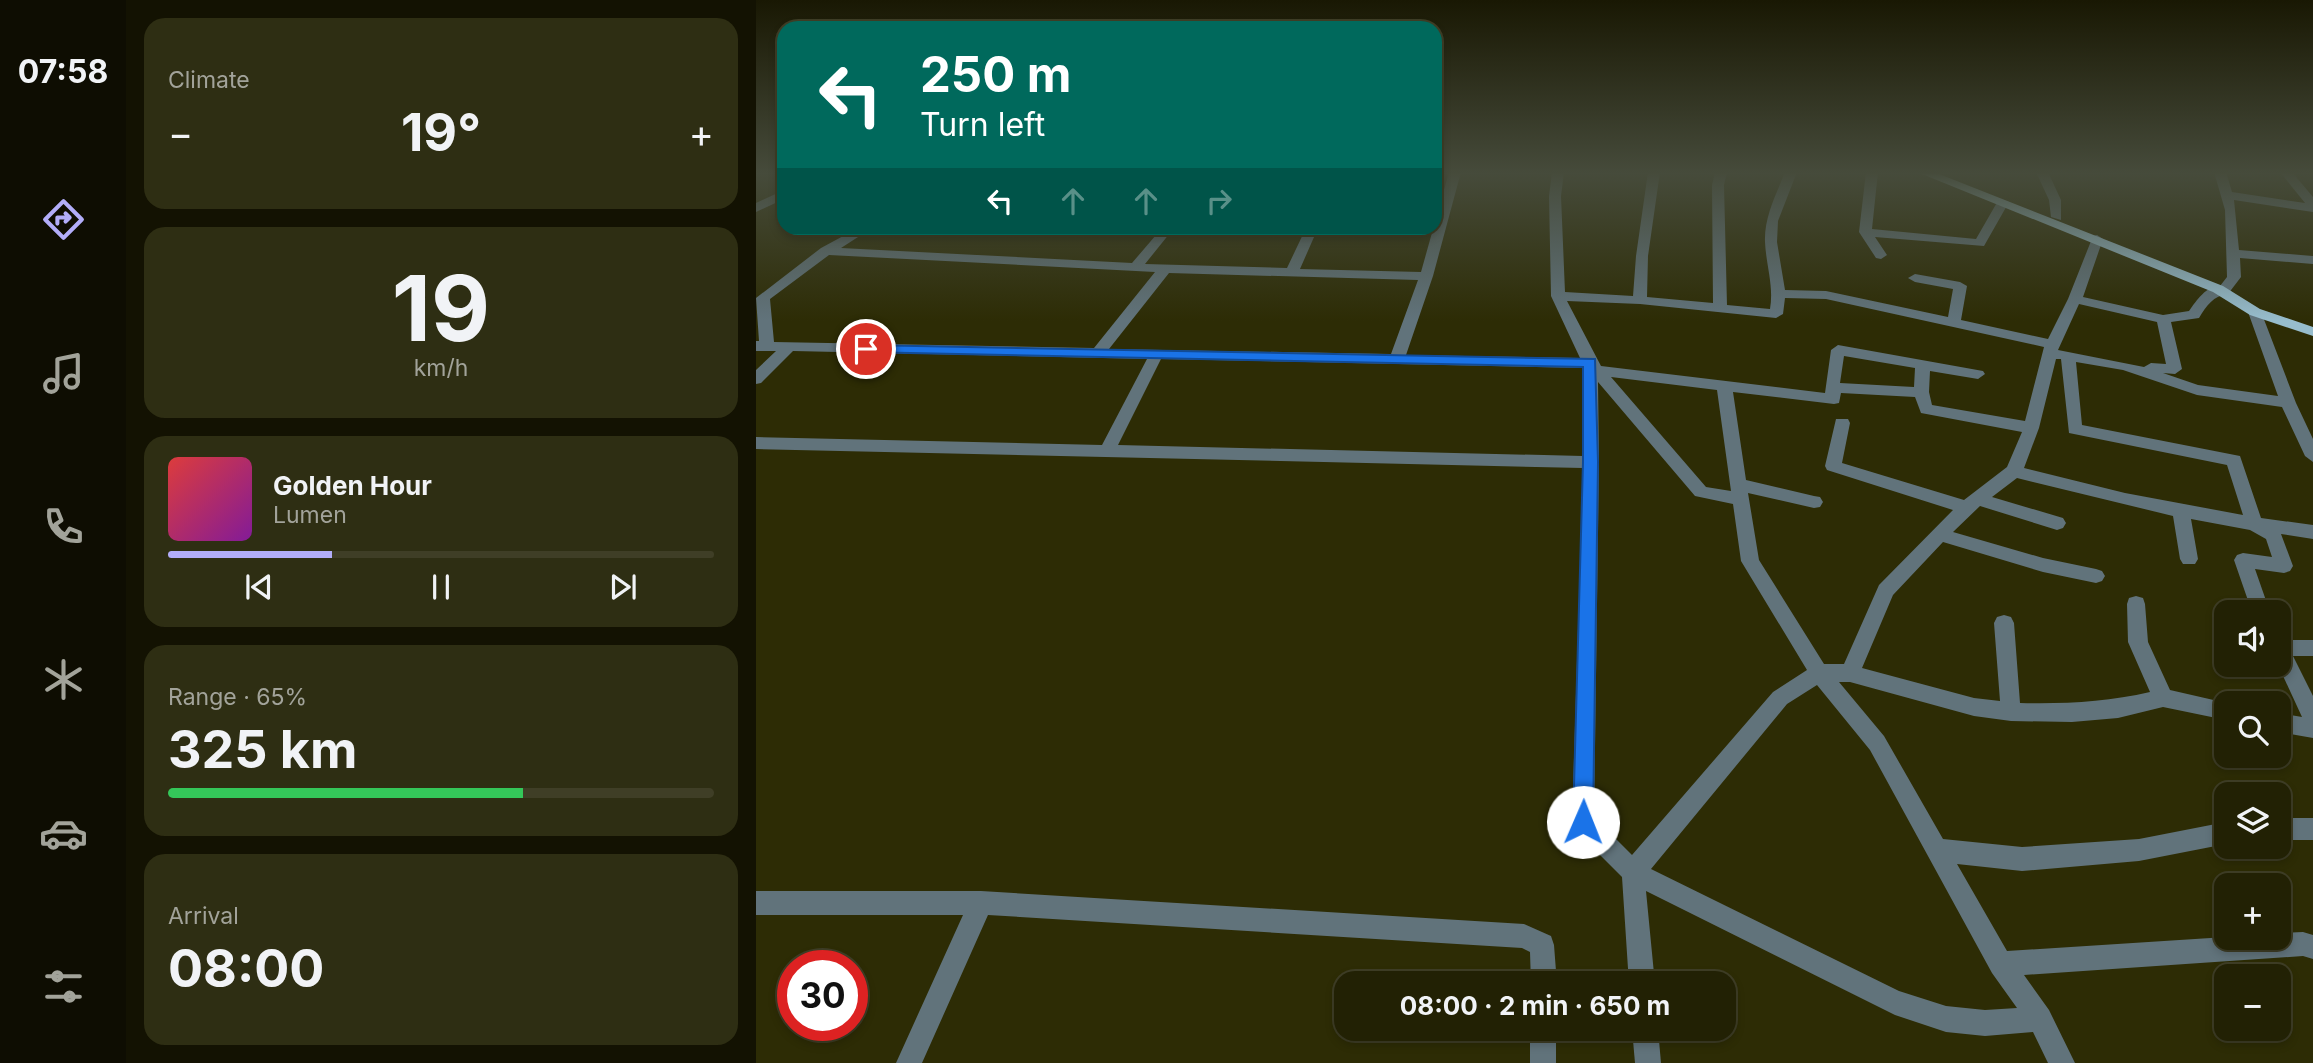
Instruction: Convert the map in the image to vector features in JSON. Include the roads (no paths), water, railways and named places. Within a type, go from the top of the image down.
[{"type":"main road","points":[[2053,222],[2313,331]]},
{"type":"main road","points":[[2069,222],[2192,271],[2255,312],[2313,331]]},
{"type":"street","points":[[1556,222],[1558,296],[1594,367],[1700,492],[1740,492],[1814,502]]},
{"type":"street","points":[[1640,300],[1647,222]]},
{"type":"street","points":[[1719,222],[1720,307]]},
{"type":"street","points":[[1558,296],[1640,300],[1776,314],[1779,294],[1771,242],[1772,222]]},
{"type":"street","points":[[1866,222],[1865,232],[1881,255]]},
{"type":"street","points":[[1865,232],[1980,243],[1992,222]]},
{"type":"street","points":[[2075,299],[2163,319],[2194,315],[2203,301],[2234,277],[2231,222]]},
{"type":"street","points":[[854,235],[826,251],[763,298],[762,346],[1397,359],[1594,367],[1834,399],[1832,388],[1838,350],[1978,374]]},
{"type":"street","points":[[1136,267],[1162,235]]},
{"type":"street","points":[[1292,271],[1309,235]]},
{"type":"street","points":[[1397,359],[1437,235]]},
{"type":"street","points":[[1850,673],[1886,590],[1974,504],[2014,471],[2097,239]]},
{"type":"street","points":[[826,251],[1165,269],[1426,276]]},
{"type":"street","points":[[2232,253],[2313,260]]},
{"type":"street","points":[[1098,353],[1165,269]]},
{"type":"street","points":[[1915,278],[1960,286],[1954,323]]},
{"type":"street","points":[[1779,294],[1826,295],[1954,323],[2125,366],[2197,390],[2288,403]]},
{"type":"street","points":[[2255,312],[2288,403],[2313,456]]},
{"type":"street","points":[[2125,366],[2175,369],[2163,319]]},
{"type":"street","points":[[756,379],[789,347]]},
{"type":"street","points":[[2057,351],[2075,429],[2234,460],[2255,524],[2273,535],[2284,566],[2243,560],[2258,600]]},
{"type":"street","points":[[1108,452],[1156,355]]},
{"type":"street","points":[[1923,364],[1921,392],[1926,409],[2031,428]]},
{"type":"street","points":[[1594,367],[1583,822],[1633,872],[1895,1002],[1946,1019],[1985,1023],[2040,1019]]},
{"type":"street","points":[[1724,384],[1749,561],[1819,673],[1877,743],[2001,964],[2040,1019],[2062,1063]]},
{"type":"street","points":[[1832,388],[1921,392]]},
{"type":"street","points":[[1842,423],[1833,466],[2057,523]]},
{"type":"street","points":[[756,443],[1591,462]]},
{"type":"street","points":[[2014,471],[2099,495],[2313,532]]},
{"type":"street","points":[[2181,511],[2189,559]]},
{"type":"street","points":[[1941,536],[2042,565],[2096,576]]},
{"type":"street","points":[[2136,604],[2138,642],[2164,698]]},
{"type":"street","points":[[2004,624],[2011,712]]},
{"type":"street","points":[[2291,647],[2313,648]]},
{"type":"street","points":[[2291,671],[2313,717]]},
{"type":"street","points":[[1641,971],[1633,872],[1780,698],[1819,673],[1850,673],[1974,707],[2011,712],[2072,713],[2106,710],[2164,698],[2214,708]]},
{"type":"street","points":[[2291,725],[2313,729]]},
{"type":"street","points":[[2291,829],[2313,830]]},
{"type":"street","points":[[1937,850],[2022,859],[2139,850],[2214,835]]},
{"type":"street","points":[[756,903],[981,902],[1524,936],[1542,945],[1543,971]]},
{"type":"street","points":[[909,1063],[981,902]]},
{"type":"street","points":[[2001,964],[2302,944],[2313,947]]},
{"type":"street","points":[[1543,1041],[1543,1063]]},
{"type":"street","points":[[1646,1041],[1648,1063]]}]
